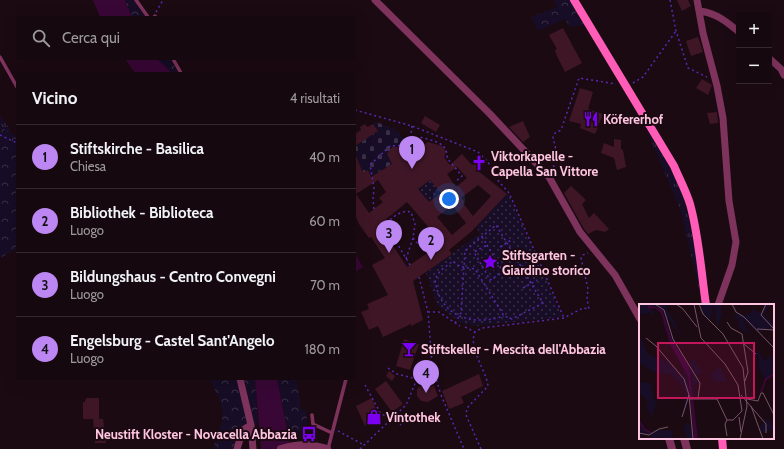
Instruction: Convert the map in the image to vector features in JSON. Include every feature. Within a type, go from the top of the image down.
[{"type":"main road","points":[[574,0],[674,166],[684,188],[690,204],[698,241],[706,304]]},
{"type":"main road","points":[[722,439],[724,449]]},
{"type":"street","points":[[375,0],[490,114],[549,177],[580,232],[615,275],[639,316]]},
{"type":"street","points":[[697,0],[703,33],[715,76],[722,118],[729,201],[736,242],[732,265],[718,304]]},
{"type":"street","points":[[700,11],[710,12],[720,17],[736,30]]},
{"type":"street","points":[[772,61],[784,74]]},
{"type":"street","points":[[240,380],[251,425],[253,449]]},
{"type":"street","points":[[237,449],[243,430],[251,425]]},
{"type":"street","points":[[669,439],[672,449]]},
{"type":"street","points":[[684,439],[688,449]]},
{"type":"street","points":[[281,449],[292,446],[314,445],[327,449]]},
{"type":"lane","points":[[136,0],[147,16]]},
{"type":"lane","points":[[0,57],[16,85]]},
{"type":"lane","points":[[174,60],[180,72]]},
{"type":"lane","points":[[327,449],[346,380]]},
{"type":"lane","points":[[312,414],[313,424],[332,433]]},
{"type":"path","points":[[154,16],[158,6],[163,0]]},
{"type":"path","points":[[670,0],[676,31],[688,68],[709,77],[715,76]]},
{"type":"path","points":[[557,190],[559,186],[552,159],[556,150],[553,136],[561,130],[578,78],[625,86],[643,76],[676,31]]},
{"type":"path","points":[[356,110],[412,126],[472,149],[488,162],[496,178],[509,193],[564,318]]},
{"type":"path","points":[[412,126],[411,134],[414,140]]},
{"type":"path","points":[[0,135],[16,143]]},
{"type":"path","points":[[374,209],[374,188],[370,165],[390,146],[403,146],[420,137],[443,144],[448,150],[447,158],[462,176],[455,182]]},
{"type":"path","points":[[410,265],[384,222],[399,213],[407,211],[411,212]]},
{"type":"path","points":[[406,259],[413,238],[415,224],[411,212]]},
{"type":"path","points":[[454,323],[460,317],[465,267],[465,250],[496,225],[543,303],[518,317],[512,318],[504,316],[488,320],[476,320],[460,317],[442,301],[436,288],[435,279],[440,271],[453,261],[460,267],[465,267],[475,269],[504,316]]},
{"type":"path","points":[[482,237],[487,245],[503,272],[490,280],[474,252],[487,245]]},
{"type":"path","points":[[413,238],[425,252]]},
{"type":"path","points":[[500,247],[513,239]]},
{"type":"path","points":[[481,449],[466,415],[467,408],[488,386],[487,379],[473,340],[475,332],[482,328],[564,318],[583,308],[589,309],[587,299],[588,289],[581,258],[593,247]]},
{"type":"path","points":[[419,277],[428,312],[432,364],[440,393],[464,449]]},
{"type":"path","points":[[523,288],[537,280]]},
{"type":"path","points":[[428,312],[439,312],[460,326]]},
{"type":"path","points":[[465,327],[475,332]]},
{"type":"path","points":[[360,449],[394,419],[406,405],[416,379],[432,364]]},
{"type":"path","points":[[388,368],[397,374],[416,379]]},
{"type":"path","points":[[365,385],[381,414],[394,419],[401,425]]},
{"type":"green space","points":[[125,0],[133,0],[144,16],[132,16]]},
{"type":"green space","points":[[554,0],[569,0],[584,25],[570,27],[565,19],[538,31],[531,17],[557,7]]},
{"type":"green space","points":[[158,60],[171,60],[177,72],[171,72]]},
{"type":"green space","points":[[0,116],[10,129],[8,132],[0,127]]},
{"type":"green space","points":[[376,122],[397,130],[412,152],[404,157],[399,147],[397,149],[392,147],[390,150],[392,164],[371,176],[368,170],[363,173],[356,155],[356,145],[378,131],[373,124]]},
{"type":"green space","points":[[0,127],[16,135],[16,250],[0,258]]},
{"type":"green space","points":[[645,127],[673,173],[687,210],[694,242],[703,304],[703,304],[680,208]]},
{"type":"green space","points":[[430,180],[441,193],[429,202],[418,189]]},
{"type":"green space","name":"Stiftsgarten - Giardino storico","points":[[508,193],[562,317],[476,326],[461,323],[437,305],[426,273],[480,233],[476,227]]},
{"type":"green space","points":[[210,380],[255,380],[258,423],[247,426],[237,449],[213,449],[223,413],[215,390]]},
{"type":"green space","points":[[277,380],[297,380],[301,410],[306,410],[307,420],[305,428],[299,433],[289,436]]},
{"type":"shaded area","points":[[93,0],[125,0],[132,16],[100,16]]},
{"type":"shaded area","points":[[126,60],[158,60],[171,72],[134,72]]},
{"type":"shaded area","points":[[356,256],[363,267],[356,271]]},
{"type":"shaded area","points":[[255,380],[277,380],[291,449],[261,449]]},
{"type":"building","points":[[677,0],[688,0],[691,6],[682,11]]},
{"type":"building","points":[[563,28],[582,63],[565,72],[556,54],[555,50],[557,49],[549,35]]},
{"type":"building","points":[[698,37],[703,52],[691,56],[686,41]]},
{"type":"building","points":[[702,79],[712,85],[708,95],[696,88]]},
{"type":"building","points":[[580,88],[593,92],[588,109],[603,114],[595,134],[580,128],[581,124],[569,121]]},
{"type":"building","points":[[717,112],[718,123],[710,124],[707,113]]},
{"type":"building","points":[[425,116],[440,125],[436,132],[421,123]]},
{"type":"building","points":[[523,121],[530,137],[523,142],[509,127]]},
{"type":"building","points":[[365,124],[367,127],[373,124],[378,131],[356,145],[356,133],[361,130],[360,127]]},
{"type":"building","points":[[614,139],[621,140],[621,149],[623,150],[626,167],[617,170],[614,158],[601,153],[604,143],[614,147]]},
{"type":"building","points":[[428,142],[442,146],[446,151],[444,157],[450,165],[462,154],[472,165],[480,157],[486,162],[477,170],[507,194],[472,231],[449,250],[452,254],[413,281],[423,320],[383,337],[378,326],[369,330],[361,312],[369,309],[367,304],[388,295],[372,265],[385,258],[371,237],[369,238],[359,224],[356,217],[356,194],[356,156],[363,173],[368,170],[371,177],[392,164],[387,154],[392,147],[399,147],[404,157]],"holes":[[[457,167],[467,178],[456,187],[447,174]],[[378,180],[386,192],[379,198],[383,202],[369,213],[356,194]],[[430,180],[441,193],[429,202],[418,189]],[[478,185],[491,196],[473,216],[461,198]],[[407,202],[442,243],[407,267],[379,225]],[[452,205],[466,223],[452,235],[437,217]]]},
{"type":"building","points":[[571,186],[586,200],[582,204],[589,218],[594,213],[609,229],[605,232],[596,230],[588,234],[564,193]]},
{"type":"building","points":[[404,339],[419,344],[410,370],[396,366]]},
{"type":"building","points":[[389,371],[395,376],[392,381],[386,376]]},
{"type":"building","points":[[479,374],[483,386],[461,397],[464,403],[449,409],[442,391]]},
{"type":"building","points":[[386,381],[403,404],[392,412],[375,389]]},
{"type":"building","points":[[424,383],[434,386],[438,396],[428,402],[421,401],[417,396],[417,389]]},
{"type":"building","points":[[86,398],[99,398],[99,419],[103,419],[106,443],[95,443],[93,419],[83,419],[83,402],[85,402]]},
{"type":"building","points":[[372,398],[379,419],[365,426],[356,406]]},
{"type":"place","name":"Köfererhof","points":[[591,119]]},
{"type":"place","name":"Viktorkapelle - Capella San Vittore","points":[[479,163]]},
{"type":"place","name":"Stiftskirche - Basilica","points":[[412,169]]},
{"type":"place","name":"Bildungshaus - Centro Convegni","points":[[389,253]]},
{"type":"place","name":"Bibliothek - Biblioteca","points":[[431,260]]},
{"type":"place","name":"Stiftsgarten - Giardino storico","points":[[490,262]]},
{"type":"place","name":"Stiftskeller - Mescita dell'Abbazia","points":[[409,349]]},
{"type":"place","name":"Engelsburg - Castel Sant'Angelo","points":[[426,393]]},
{"type":"place","name":"Vintothek","points":[[374,417]]},
{"type":"place","name":"Neustift Kloster - Novacella Abbazia","points":[[309,434]]}]
